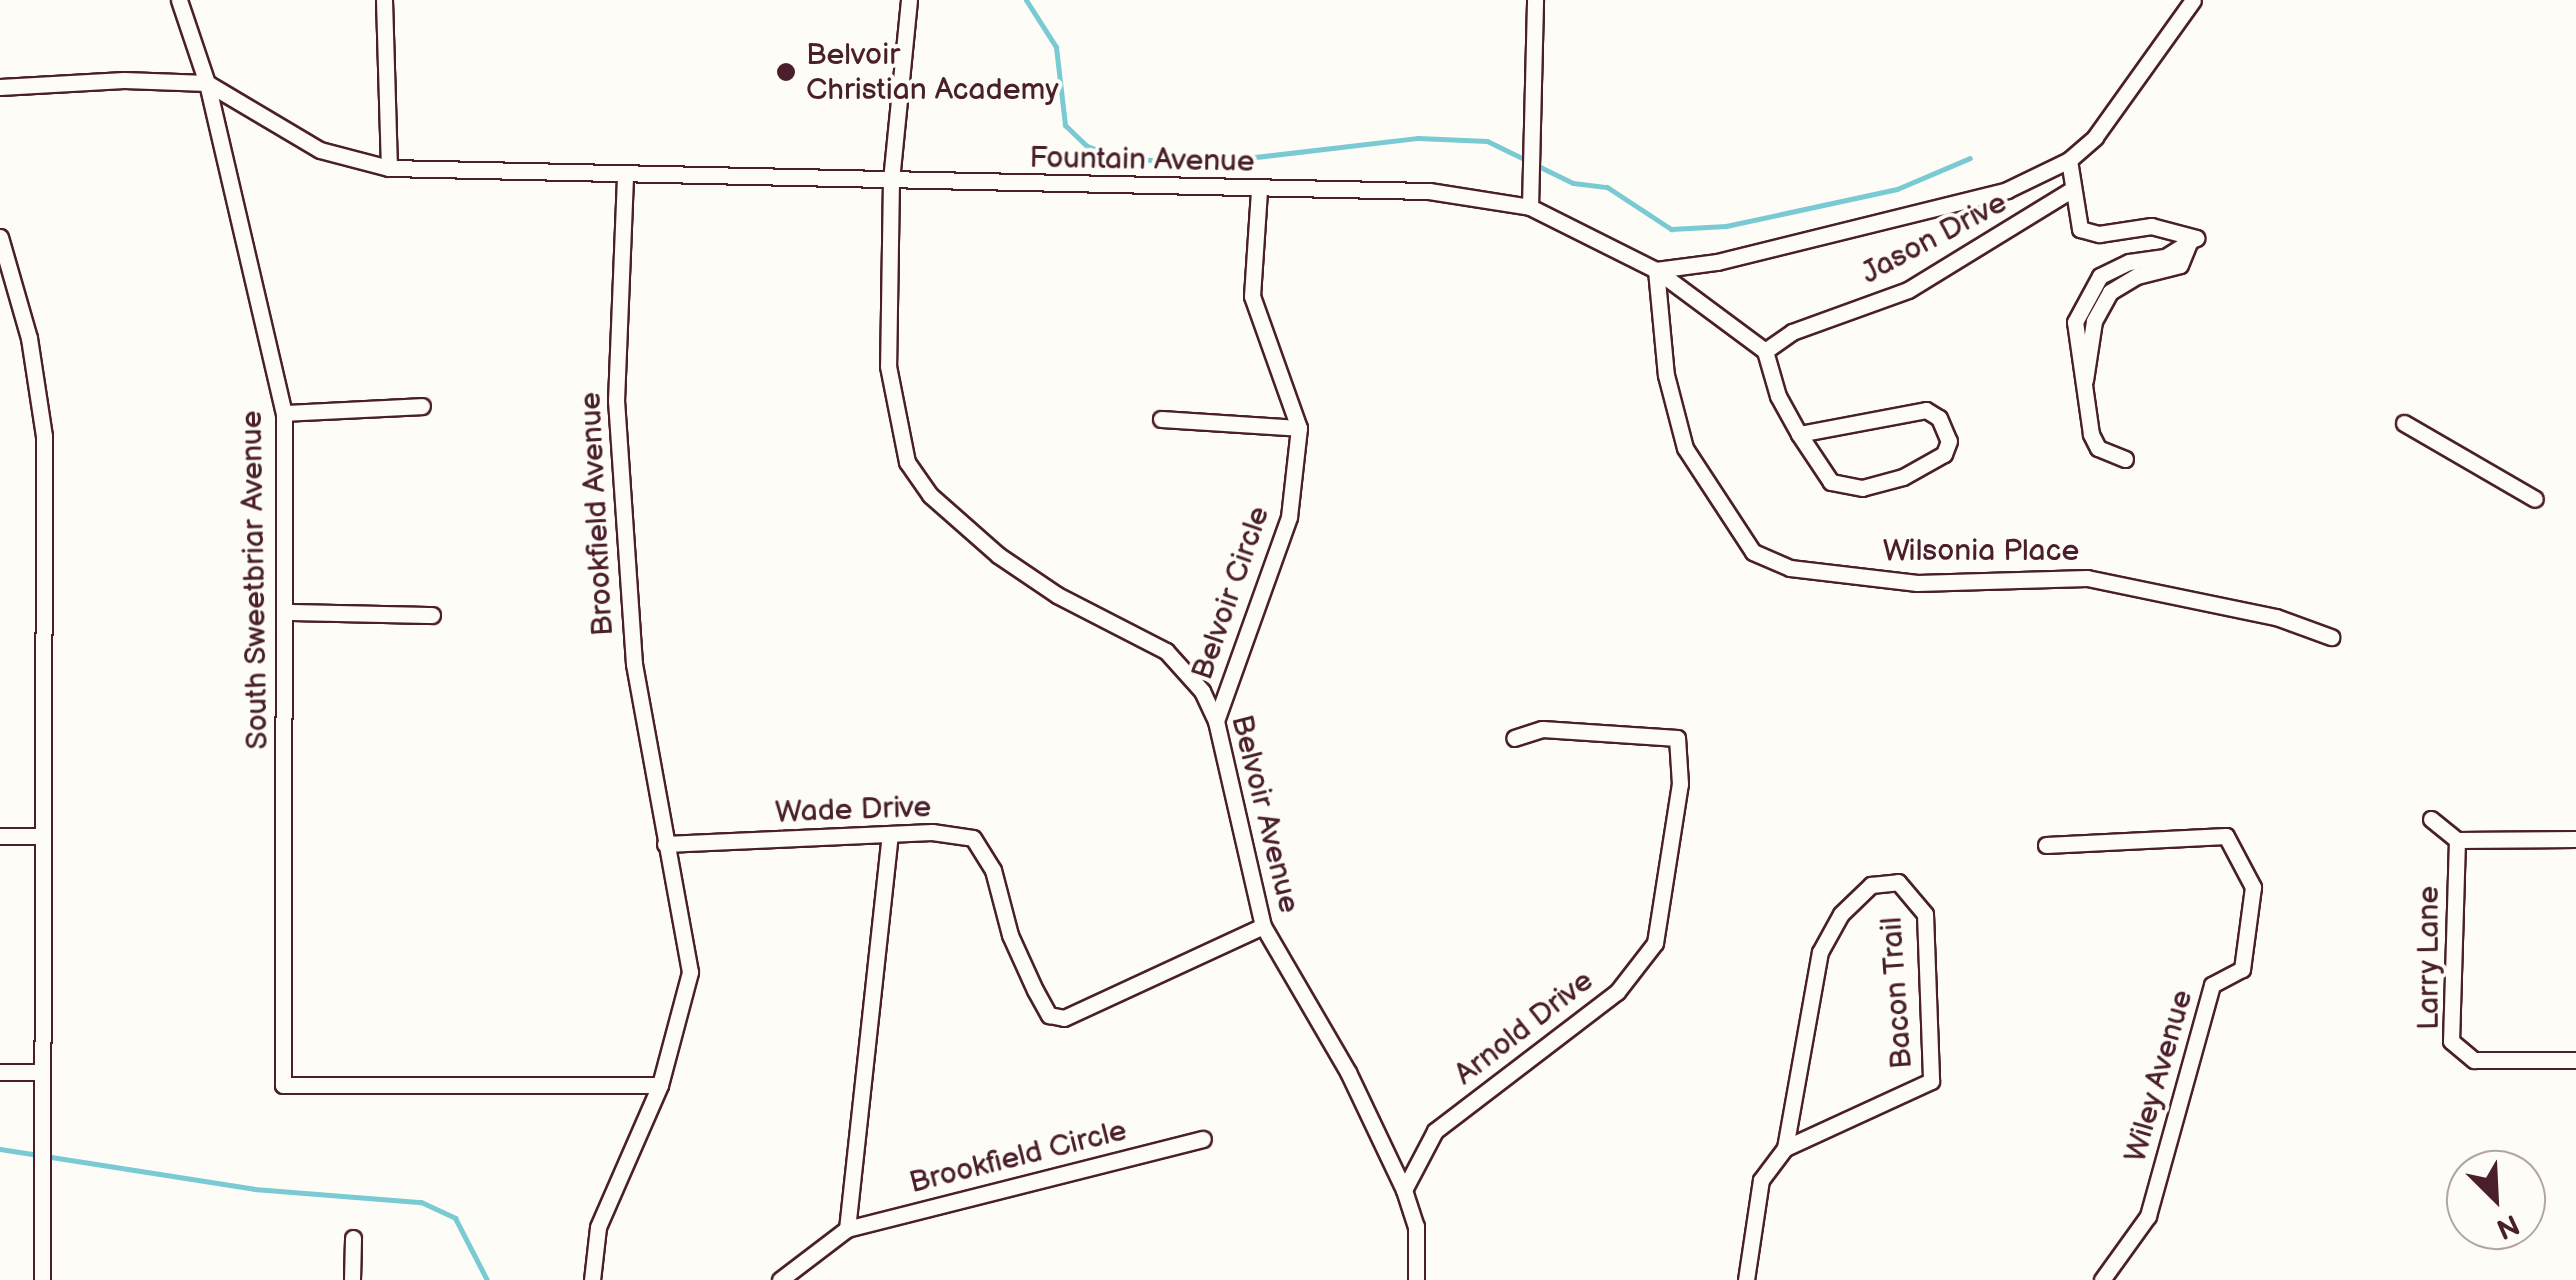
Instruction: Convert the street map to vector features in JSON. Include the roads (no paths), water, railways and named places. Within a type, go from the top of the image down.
[{"type":"street","name":"South Sweetbriar Avenue","points":[[179,0],[208,83],[284,413],[288,612],[282,1085],[660,1085]]},
{"type":"street","points":[[384,0],[389,168]]},
{"type":"street","name":"Belvoir Avenue","points":[[909,0],[891,180],[888,366],[893,415],[916,478],[998,555],[1057,595],[1166,651],[1202,691],[1216,722],[1263,926],[1348,1072],[1404,1190],[1416,1226],[1416,1280]]},
{"type":"street","points":[[1530,207],[1535,0]]},
{"type":"street","points":[[1656,270],[1717,262],[2006,190],[2069,160],[2095,137],[2193,0]]},
{"type":"street","name":"Fountain Avenue","points":[[0,88],[124,80],[208,83],[320,150],[389,168],[625,178],[1428,191],[1530,207],[1656,270]]},
{"type":"street","points":[[2069,160],[2076,222],[2089,233],[2151,226],[2196,238],[2114,268],[2090,287],[2074,322],[2091,434],[2098,448],[2125,459]]},
{"type":"street","name":"Brookfield Avenue","points":[[592,1280],[598,1227],[660,1085],[690,972],[634,664],[616,401],[625,178]]},
{"type":"street","name":"Belvoir Circle","points":[[1216,722],[1289,517],[1299,428],[1252,296],[1259,190]]},
{"type":"street","name":"Jason Drive","points":[[1765,351],[1792,332],[1908,290],[2072,190]]},
{"type":"street","points":[[0,236],[28,338],[44,436],[48,560],[41,836],[42,1280]]},
{"type":"street","points":[[1656,270],[1765,351],[1778,396],[1799,434],[1831,482],[1862,488],[1932,464],[1950,442],[1926,410],[1799,434]]},
{"type":"street","name":"Wilsonia Place","points":[[1656,270],[1666,374],[1685,448],[1726,520],[1752,552],[1790,568],[1917,583],[2088,578],[2276,616],[2331,637]]},
{"type":"street","points":[[284,413],[422,406]]},
{"type":"street","points":[[1161,420],[1299,428]]},
{"type":"street","points":[[2404,423],[2535,499]]},
{"type":"street","points":[[288,612],[432,615]]},
{"type":"street","name":"Arnold Drive","points":[[1404,1190],[1435,1131],[1617,992],[1655,943],[1680,784],[1676,738],[1542,729],[1514,738]]},
{"type":"street","points":[[2431,819],[2456,840],[2576,839]]},
{"type":"street","name":"Wade Drive","points":[[665,844],[932,832],[973,838],[993,870],[1010,935],[1049,1015],[1088,1012],[1263,926]]},
{"type":"street","points":[[0,836],[41,836]]},
{"type":"street","points":[[780,1280],[847,1229],[890,836]]},
{"type":"street","name":"Wiley Avenue","points":[[2046,844],[2226,836],[2253,887],[2242,969],[2212,985],[2148,1216],[2102,1280]]},
{"type":"street","name":"Larry Lane","points":[[2456,840],[2451,1040],[2474,1060],[2576,1060]]},
{"type":"street","name":"Bacon Trail","points":[[1746,1280],[1762,1180],[1784,1148],[1820,952],[1841,914],[1870,885],[1898,882],[1925,914],[1931,1081],[1784,1148]]},
{"type":"street","points":[[0,1072],[41,1072]]},
{"type":"street","name":"Brookfield Circle","points":[[847,1229],[1203,1139]]},
{"type":"street","points":[[352,1280],[353,1238]]},
{"type":"waterway","points":[[1026,0],[1056,47],[1065,125],[1087,146],[1117,157],[1196,164],[1418,138],[1487,141],[1526,160]]},
{"type":"waterway","points":[[1536,165],[1573,183],[1607,187],[1671,229],[1726,226],[1897,189],[1970,158]]},
{"type":"waterway","points":[[0,1149],[254,1189],[421,1202],[455,1218],[487,1280]]},
{"type":"place","name":"Belvoir Christian Academy","points":[[786,72]]}]
